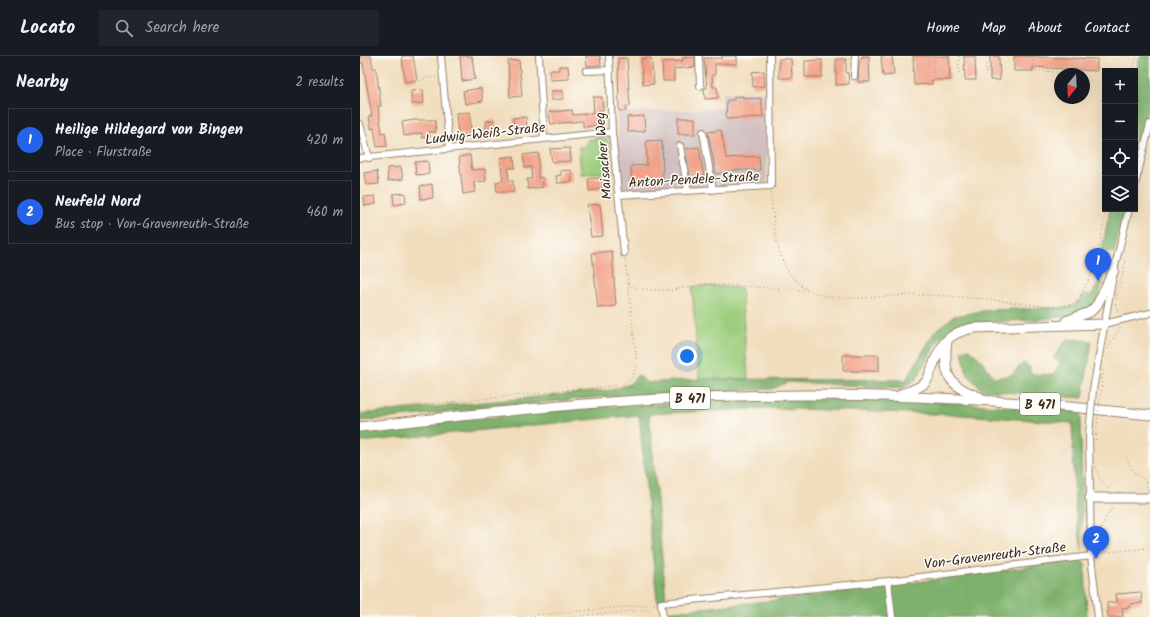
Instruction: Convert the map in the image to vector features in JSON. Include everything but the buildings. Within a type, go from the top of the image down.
[{"type":"highway","points":[[1057,324],[1090,312],[1097,305],[1114,270]]},
{"type":"highway","points":[[896,396],[919,388],[926,381],[940,349],[947,340],[961,330],[973,328],[1057,324],[1104,324]]},
{"type":"highway","points":[[947,340],[945,366],[948,378],[957,387],[987,400]]},
{"type":"highway","name":"B 471","points":[[360,427],[598,402],[729,396],[896,396],[987,400],[1150,415]]},
{"type":"highway","points":[[1090,498],[1149,494]]},
{"type":"street","points":[[441,56],[449,148]]},
{"type":"street","points":[[539,56],[544,139]]},
{"type":"street","name":"Maisacher Weg","points":[[609,56],[612,132],[624,253]]},
{"type":"street","points":[[699,56],[700,86]]},
{"type":"street","points":[[770,56],[771,186]]},
{"type":"street","points":[[854,56],[854,76]]},
{"type":"street","points":[[586,71],[610,70]]},
{"type":"street","points":[[360,124],[369,158]]},
{"type":"street","points":[[1137,176],[1150,124]]},
{"type":"street","name":"Ludwig-Weiß-Straße","points":[[360,158],[612,132]]},
{"type":"street","points":[[703,132],[713,190]]},
{"type":"street","points":[[680,146],[688,191]]},
{"type":"street","name":"Anton-Pendele-Straße","points":[[618,195],[771,186]]},
{"type":"street","points":[[1098,617],[1091,556],[1089,435],[1093,390],[1104,324],[1114,270],[1128,212]]},
{"type":"street","points":[[1104,324],[1150,313]]},
{"type":"street","name":"Von-Gravenreuth-Straße","points":[[661,603],[888,581],[1091,556]]},
{"type":"street","points":[[888,581],[892,617]]},
{"type":"street","points":[[661,603],[663,617]]},
{"type":"path","points":[[934,56],[934,77]]},
{"type":"path","points":[[959,56],[959,76]]},
{"type":"path","points":[[986,56],[986,76]]},
{"type":"path","points":[[1034,56],[1034,70],[1054,72]]},
{"type":"path","points":[[1134,68],[1137,56]]},
{"type":"path","points":[[420,82],[425,78],[443,76]]},
{"type":"path","points":[[771,186],[774,230],[780,253],[787,269],[796,281],[807,290]]},
{"type":"path","points":[[628,283],[636,288],[649,290],[672,290],[706,284],[807,290],[832,297],[879,298],[916,295],[938,296],[1062,308],[1077,302],[1092,271],[1098,254],[1105,212]]},
{"type":"path","points":[[360,411],[623,384],[632,379],[637,366],[624,253]]},
{"type":"path","points":[[1098,254],[1117,259]]},
{"type":"path","points":[[1096,435],[1101,391]]},
{"type":"path","points":[[1126,458],[1133,471],[1146,481],[1149,494]]},
{"type":"path","points":[[1091,556],[1098,553],[1150,548]]},
{"type":"path","points":[[960,576],[963,579],[970,617]]},
{"type":"path","points":[[518,617],[661,603]]},
{"type":"path","points":[[569,617],[642,610],[649,611],[656,617]]},
{"type":"shaded area","points":[[766,92],[767,184],[621,192],[617,113],[722,108],[722,93]]},
{"type":"green space","points":[[1140,56],[1150,56],[1150,96],[1138,148],[1138,68]]},
{"type":"green space","points":[[604,138],[608,140],[611,172],[581,174],[579,147],[587,146],[587,140]]},
{"type":"green space","points":[[1109,212],[1123,212],[1114,253],[1102,250]]},
{"type":"green space","points":[[1103,281],[1098,299],[1090,308],[1068,316],[1044,319],[973,323],[952,329],[939,339],[916,379],[904,388],[789,382],[772,389],[598,397],[360,421],[360,414],[612,390],[630,384],[638,375],[647,383],[699,379],[906,380],[935,331],[954,316],[989,310],[1069,307],[1076,304],[1084,294],[1092,295],[1099,282]]},
{"type":"green space","points":[[706,286],[741,288],[748,379],[699,379],[692,287]]},
{"type":"green space","points":[[1067,339],[1092,341],[1083,398],[982,390],[967,374],[962,351],[970,349],[985,364],[994,378],[1011,375],[1023,363],[1030,367],[1030,374],[1054,375],[1060,363],[1053,358]]},
{"type":"green space","points":[[774,399],[889,399],[1081,411],[1082,550],[1075,508],[1072,423],[962,415],[769,408],[649,414],[666,600],[657,601],[639,415],[360,442],[360,430],[600,407]]},
{"type":"green space","points":[[1081,560],[1085,564],[1087,617],[666,617],[665,612],[813,596]]},
{"type":"place","name":"Heilige Hildegard von Bingen","points":[[1098,281]]},
{"type":"place","name":"Neufeld Nord","points":[[1096,559]]}]
